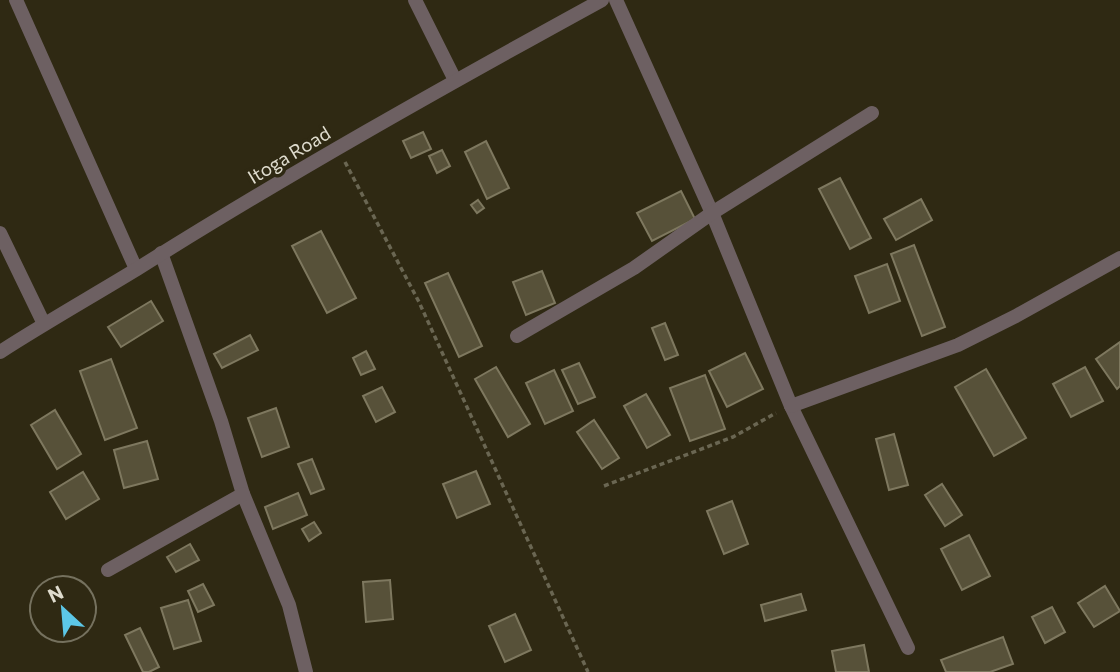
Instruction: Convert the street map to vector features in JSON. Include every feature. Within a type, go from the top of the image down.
[{"type":"street","points":[[16,0],[136,269]]},
{"type":"street","points":[[415,0],[455,80]]},
{"type":"street","name":"Itoga Road","points":[[0,352],[338,148],[455,80],[602,0]]},
{"type":"street","points":[[616,0],[712,213],[791,406],[908,648]]},
{"type":"street","points":[[517,336],[634,268],[712,213],[872,113]]},
{"type":"street","points":[[0,233],[44,324]]},
{"type":"street","points":[[161,253],[221,421],[243,494],[289,605],[306,672]]},
{"type":"street","points":[[791,406],[958,345],[1120,258]]},
{"type":"street","points":[[108,570],[243,494]]},
{"type":"path","points":[[338,148],[419,302],[588,672]]},
{"type":"path","points":[[604,486],[733,437],[791,406]]},
{"type":"building","points":[[423,132],[431,149],[411,158],[403,141]]},
{"type":"building","points":[[486,141],[509,188],[487,199],[465,152]]},
{"type":"building","points":[[442,150],[450,166],[437,173],[429,156]]},
{"type":"building","points":[[840,178],[871,238],[850,249],[819,189]]},
{"type":"building","points":[[681,191],[695,219],[652,241],[637,213]]},
{"type":"building","points":[[921,199],[932,220],[896,240],[884,219]]},
{"type":"building","points":[[478,200],[484,208],[477,213],[471,205]]},
{"type":"building","points":[[321,231],[356,298],[327,313],[292,246]]},
{"type":"building","points":[[914,245],[945,327],[922,336],[891,254]]},
{"type":"building","points":[[887,264],[900,301],[869,313],[855,276]]},
{"type":"building","points":[[542,271],[555,303],[526,315],[513,282]]},
{"type":"building","points":[[448,273],[482,346],[459,357],[425,283]]},
{"type":"building","points":[[151,301],[163,321],[121,347],[108,327]]},
{"type":"building","points":[[665,323],[678,355],[665,360],[652,328]]},
{"type":"building","points":[[250,335],[258,350],[222,368],[214,354]]},
{"type":"building","points":[[1120,342],[1120,386],[1117,389],[1096,359]]},
{"type":"building","points":[[366,351],[375,369],[361,375],[353,358]]},
{"type":"building","points":[[745,353],[763,389],[727,407],[709,371]]},
{"type":"building","points":[[111,359],[137,428],[105,440],[80,371]]},
{"type":"building","points":[[579,363],[595,397],[578,404],[562,370]]},
{"type":"building","points":[[496,367],[530,424],[508,437],[475,379]]},
{"type":"building","points":[[1085,367],[1103,401],[1071,417],[1053,384]]},
{"type":"building","points":[[986,369],[1026,438],[994,456],[955,387]]},
{"type":"building","points":[[554,370],[573,411],[545,424],[526,383]]},
{"type":"building","points":[[705,375],[725,429],[690,441],[670,388]]},
{"type":"building","points":[[382,387],[395,412],[376,422],[363,396]]},
{"type":"building","points":[[646,394],[670,435],[647,448],[624,406]]},
{"type":"building","points":[[276,408],[289,447],[262,457],[248,418]]},
{"type":"building","points":[[55,410],[81,454],[57,469],[31,425]]},
{"type":"building","points":[[594,420],[619,458],[602,469],[577,432]]},
{"type":"building","points":[[894,434],[908,485],[889,490],[876,439]]},
{"type":"building","points":[[147,441],[158,479],[124,488],[114,450]]},
{"type":"building","points":[[312,459],[324,489],[311,494],[298,464]]},
{"type":"building","points":[[476,471],[490,504],[457,518],[443,484]]},
{"type":"building","points":[[83,472],[99,499],[66,519],[50,492]]},
{"type":"building","points":[[942,484],[962,515],[945,526],[925,495]]},
{"type":"building","points":[[298,493],[307,515],[273,529],[265,507]]},
{"type":"building","points":[[732,501],[748,544],[724,554],[707,511]]},
{"type":"building","points":[[314,522],[321,533],[309,541],[302,529]]},
{"type":"building","points":[[969,535],[990,576],[962,590],[941,549]]},
{"type":"building","points":[[190,544],[199,560],[176,572],[167,557]]},
{"type":"building","points":[[390,580],[393,619],[366,622],[363,582]]},
{"type":"building","points":[[203,584],[214,605],[198,612],[188,591]]},
{"type":"building","points":[[1105,586],[1120,611],[1094,627],[1078,603]]},
{"type":"building","points":[[801,594],[806,610],[765,621],[761,605]]},
{"type":"building","points":[[188,600],[201,641],[174,649],[161,608]]},
{"type":"building","points":[[1052,607],[1065,632],[1045,643],[1032,617]]},
{"type":"building","points":[[515,614],[531,650],[505,662],[489,626]]},
{"type":"building","points":[[140,628],[159,667],[149,672],[143,672],[125,635]]},
{"type":"building","points":[[1003,637],[1013,664],[990,672],[946,672],[941,660]]},
{"type":"building","points":[[864,645],[869,672],[836,672],[832,651]]}]
